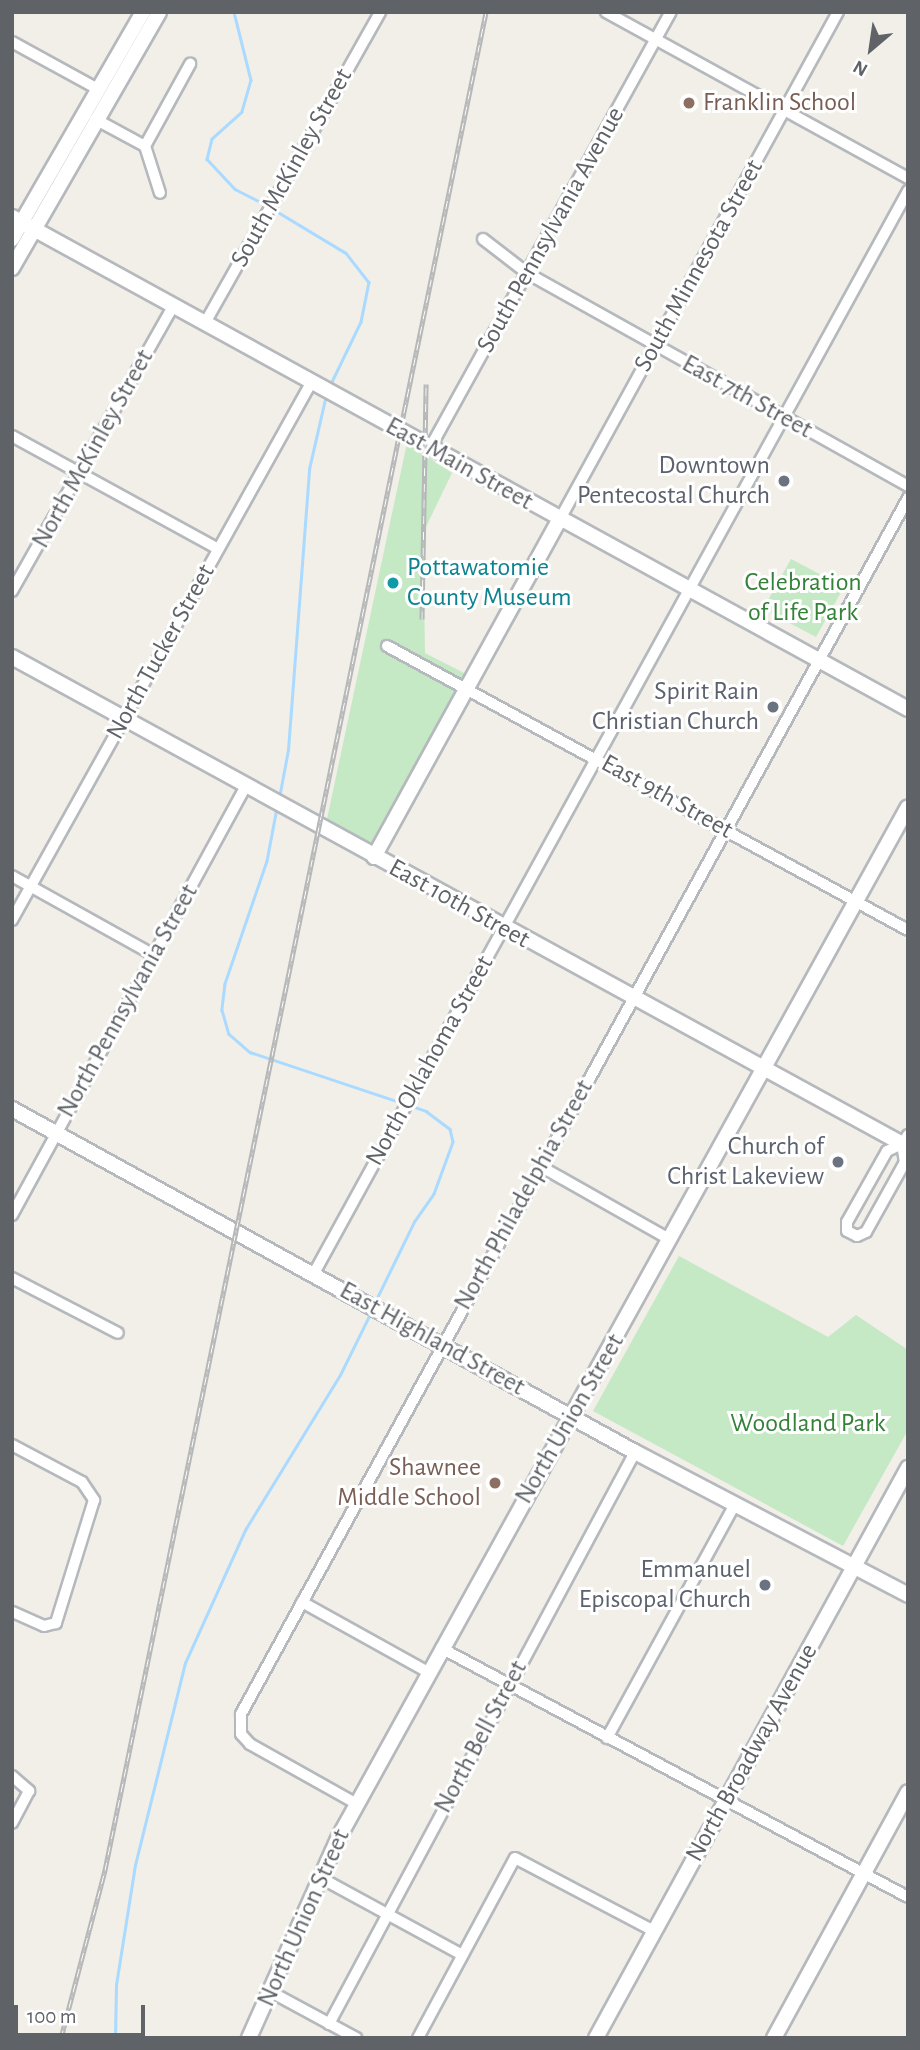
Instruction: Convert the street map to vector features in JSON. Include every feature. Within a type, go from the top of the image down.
[{"type":"street","points":[[12,268],[23,222],[96,88],[143,12]]},
{"type":"street","points":[[12,239],[95,121],[159,12]]},
{"type":"street","name":"South McKinley Street","points":[[205,323],[380,12]]},
{"type":"street","points":[[606,12],[908,178]]},
{"type":"street","name":"South Pennsylvania Avenue","points":[[430,448],[671,12]]},
{"type":"street","name":"South Minnesota Street","points":[[561,519],[838,12]]},
{"type":"street","points":[[12,42],[96,88]]},
{"type":"street","points":[[145,146],[190,64]]},
{"type":"street","points":[[95,121],[96,88]]},
{"type":"street","points":[[95,121],[145,146],[160,193]]},
{"type":"street","name":"North Oklahoma Street","points":[[313,1275],[908,191]]},
{"type":"street","name":"East Main Street","points":[[23,222],[313,384],[908,709]]},
{"type":"street","name":"East 7th Street","points":[[482,239],[527,274],[908,486]]},
{"type":"street","name":"North McKinley Street","points":[[12,591],[173,306]]},
{"type":"street","name":"North Tucker Street","points":[[12,920],[313,384]]},
{"type":"street","points":[[12,436],[218,549]]},
{"type":"street","name":"North Philadelphia Street","points":[[357,1804],[250,1744],[241,1734],[246,1704],[908,498]]},
{"type":"street","points":[[374,856],[561,519]]},
{"type":"street","name":"East 9th Street","points":[[387,646],[908,930]]},
{"type":"street","name":"East 10th Street","points":[[12,657],[632,999],[763,1070],[906,1142]]},
{"type":"street","name":"North Pennsylvania Street","points":[[12,1215],[246,787]]},
{"type":"street","name":"North Union Street","points":[[249,2038],[357,1804],[908,807]]},
{"type":"street","points":[[12,876],[154,955]]},
{"type":"street","name":"East Highland Street","points":[[12,1109],[635,1451],[908,1595]]},
{"type":"street","points":[[906,1142],[905,1162],[866,1232],[857,1236],[848,1231],[847,1222],[887,1152],[906,1142]]},
{"type":"street","points":[[540,1166],[671,1240]]},
{"type":"street","points":[[12,1278],[118,1333]]},
{"type":"street","points":[[12,1444],[90,1488],[94,1500],[56,1623],[44,1626],[12,1612]]},
{"type":"street","name":"North Bell Street","points":[[328,2024],[635,1451]]},
{"type":"street","name":"North Broadway Avenue","points":[[596,2038],[908,1468]]},
{"type":"street","points":[[607,1738],[735,1504]]},
{"type":"street","points":[[302,1602],[428,1672]]},
{"type":"street","points":[[441,1648],[908,1897]]},
{"type":"street","points":[[12,1776],[29,1791],[12,1823]]},
{"type":"street","points":[[774,2038],[908,1792]]},
{"type":"street","points":[[418,2038],[515,1858],[654,1931]]},
{"type":"street","points":[[321,1878],[462,1955]]},
{"type":"street","points":[[271,1992],[356,2038]]},
{"type":"green space","points":[[407,443],[452,473],[423,533],[425,653],[466,674],[372,844],[327,819]]},
{"type":"green space","name":"Celebration of Life Park","points":[[791,559],[844,587],[816,637],[763,609]]},
{"type":"green space","name":"Woodland Park","points":[[679,1256],[828,1337],[856,1315],[908,1350],[908,1430],[843,1546],[593,1411]]},
{"type":"waterway","points":[[234,12],[251,80],[242,112],[212,139],[207,159],[235,189],[268,206]]},
{"type":"waterway","points":[[273,209],[346,253],[369,282],[361,322],[330,386]]},
{"type":"waterway","points":[[279,798],[288,750],[309,469],[326,395]]},
{"type":"waterway","points":[[277,808],[267,861],[225,984],[222,1010],[229,1034],[250,1052],[426,1111],[450,1129],[453,1142],[434,1194],[415,1221],[375,1303]]},
{"type":"waterway","points":[[115,2038],[116,1985],[135,1865],[185,1663],[245,1530],[340,1375],[371,1312]]},
{"type":"railway","points":[[61,2038],[105,1870],[486,12]]},
{"type":"railway","points":[[422,619],[426,384]]},
{"type":"place","name":"Franklin School","points":[[689,103]]},
{"type":"place","name":"Downtown Pentecostal Church","points":[[784,481]]},
{"type":"place","name":"Pottawatomie County Museum","points":[[393,583]]},
{"type":"place","name":"Spirit Rain Christian Church","points":[[773,707]]},
{"type":"place","name":"Church of Christ Lakeview","points":[[838,1162]]},
{"type":"place","name":"Shawnee Middle School","points":[[495,1483]]},
{"type":"place","name":"Emmanuel Episcopal Church","points":[[765,1585]]}]
